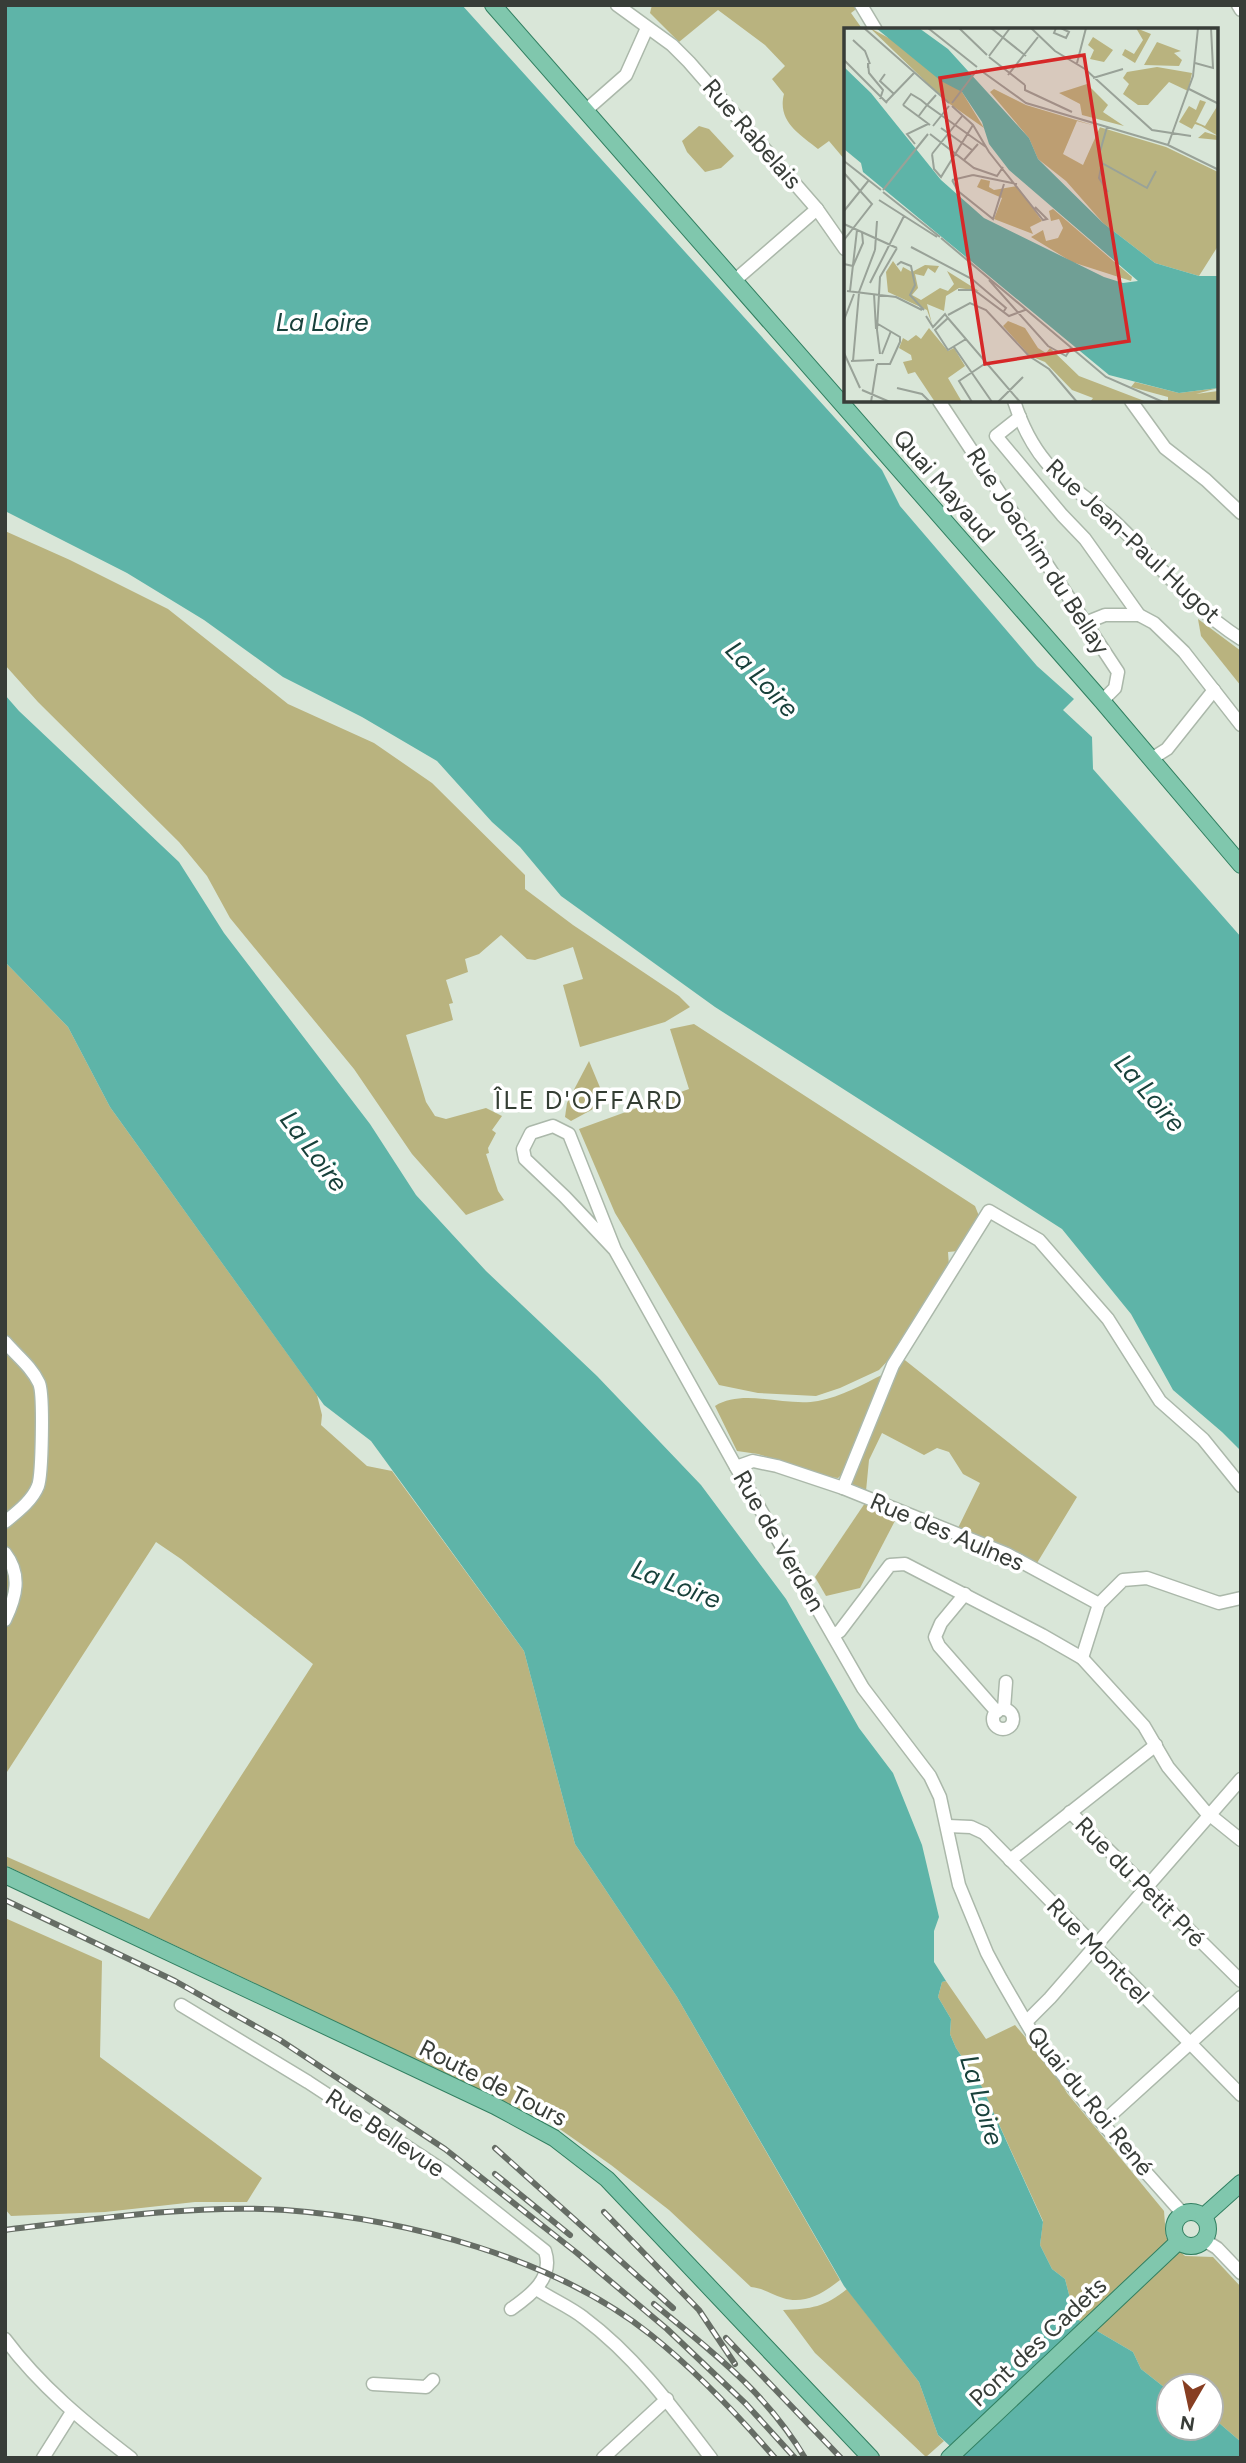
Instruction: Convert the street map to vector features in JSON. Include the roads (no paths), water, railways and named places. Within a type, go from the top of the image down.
[{"type":"main road","name":"Quai Mayaud","points":[[500,8],[585,111],[734,281],[841,397]]},
{"type":"main road","name":"Quai Mayaud","points":[[845,402],[1239,859]]},
{"type":"main road","name":"Route de Tours","points":[[5,1875],[495,2106],[554,2138],[607,2179],[871,2458]]},
{"type":"main road","points":[[1203,2217],[1241,2183]]},
{"type":"main road","points":[[1194,2213],[1203,2217],[1208,2226],[1204,2240],[1194,2246],[1180,2241],[1174,2227],[1179,2217],[1194,2213]]},
{"type":"main road","name":"Pont des Cadets","points":[[949,2458],[1180,2241]]},
{"type":"street","name":"Rue Rabelais","points":[[617,5],[672,45],[690,62],[817,209],[844,249]]},
{"type":"street","points":[[861,5],[875,28]]},
{"type":"street","points":[[585,111],[626,75],[647,28]]},
{"type":"street","points":[[734,281],[817,209]]},
{"type":"street","name":"Rue Joachim du Bellay","points":[[940,402],[1118,673],[1115,688],[1102,701]]},
{"type":"street","name":"Rue Jean-Paul Hugot","points":[[1014,402],[1039,453],[1054,470],[1111,519],[1214,619],[1241,639]]},
{"type":"street","points":[[1131,402],[1165,448],[1206,480],[1241,513]]},
{"type":"street","points":[[1020,417],[996,436],[1085,539],[1139,615],[1154,623],[1185,652],[1241,724]]},
{"type":"street","points":[[1085,623],[1105,615],[1139,615]]},
{"type":"street","points":[[1151,759],[1170,746],[1214,690]]},
{"type":"street","points":[[554,1126],[569,1134],[615,1250],[525,1159],[523,1149],[531,1133],[554,1126]]},
{"type":"street","points":[[843,1488],[893,1365],[989,1211],[1038,1240],[1108,1319],[1160,1401],[1203,1439],[1241,1486]]},
{"type":"street","name":"Rue de Verden","points":[[615,1250],[863,1688],[930,1776],[940,1797],[948,1826]]},
{"type":"street","points":[[5,1342],[28,1365],[41,1386],[43,1412],[38,1485],[25,1504],[5,1522]]},
{"type":"street","name":"Rue des Aulnes","points":[[736,1467],[753,1461],[777,1466],[843,1488],[1007,1554],[1099,1604]]},
{"type":"street","points":[[5,1553],[12,1561],[17,1583],[13,1603],[5,1620]]},
{"type":"street","points":[[834,1635],[840,1631],[890,1565],[905,1564],[965,1594],[1082,1658],[1143,1726],[1168,1767],[1210,1816],[1241,1840]]},
{"type":"street","points":[[1082,1658],[1099,1604],[1123,1580],[1147,1578],[1219,1603],[1241,1598]]},
{"type":"street","points":[[965,1594],[941,1623],[935,1637],[939,1646],[1000,1710],[1006,1682]]},
{"type":"street","points":[[1010,1860],[1156,1745]]},
{"type":"street","points":[[1026,2022],[1241,1779]]},
{"type":"street","name":"Rue du Petit Pré","points":[[1070,1812],[1241,1981]]},
{"type":"street","name":"Rue Montcel","points":[[948,1826],[971,1827],[984,1833],[1241,2095]]},
{"type":"street","name":"Quai du Roi René","points":[[948,1826],[958,1885],[987,1953],[1026,2022],[1052,2061],[1102,2123],[1183,2214]]},
{"type":"street","points":[[1102,2123],[1241,1997]]},
{"type":"street","name":"Rue Bellevue","points":[[181,2005],[308,2081],[444,2171],[545,2250],[548,2260],[538,2290]]},
{"type":"street","points":[[1204,2240],[1217,2248],[1241,2273]]},
{"type":"street","points":[[511,2309],[538,2290],[587,2320],[667,2399],[711,2458]]},
{"type":"street","points":[[5,2339],[74,2414],[131,2458]]},
{"type":"street","points":[[373,2384],[426,2387],[433,2380]]},
{"type":"street","points":[[603,2458],[667,2399]]},
{"type":"street","points":[[43,2458],[74,2414]]},
{"type":"water","name":"La Loire","points":[[5,5],[462,5],[882,470],[900,506],[1037,666],[1074,699],[1063,710],[1092,737],[1093,769],[1241,937],[1241,1451],[1173,1390],[1131,1314],[1062,1229],[715,1007],[561,896],[520,847],[492,822],[437,761],[362,717],[283,677],[204,620],[127,573],[5,511]]},
{"type":"water","name":"La Loire","points":[[5,695],[179,862],[224,933],[370,1124],[416,1195],[486,1271],[597,1376],[701,1485],[786,1599],[859,1728],[893,1773],[922,1845],[939,1917],[934,1931],[934,1962],[946,1981],[942,1982],[938,1997],[951,2019],[950,2034],[956,2048],[982,2087],[1043,2222],[1040,2245],[1052,2269],[1065,2279],[1075,2318],[1133,2352],[1141,2369],[1155,2380],[1155,2442],[1225,2442],[1225,2428],[1241,2442],[1241,2458],[963,2458],[938,2435],[919,2382],[844,2286],[677,1997],[575,1844],[524,1651],[371,1441],[324,1405],[110,1107],[68,1027],[5,962]]},
{"type":"railway","points":[[5,1900],[175,1981],[280,2040],[445,2149],[577,2253],[667,2329],[746,2404],[795,2458]]},
{"type":"railway","points":[[495,2148],[673,2308]]},
{"type":"railway","points":[[495,2174],[570,2235]]},
{"type":"railway","points":[[5,2230],[181,2211],[285,2210],[380,2222],[477,2247],[570,2284],[613,2308],[684,2363],[775,2458]]},
{"type":"railway","points":[[604,2212],[699,2310],[735,2364]]},
{"type":"railway","points":[[654,2304],[717,2356],[755,2393],[790,2434],[805,2458]]},
{"type":"railway","points":[[726,2338],[841,2458]]},
{"type":"district","name":"ÎLE D'OFFARD","points":[[589,1100]]}]
